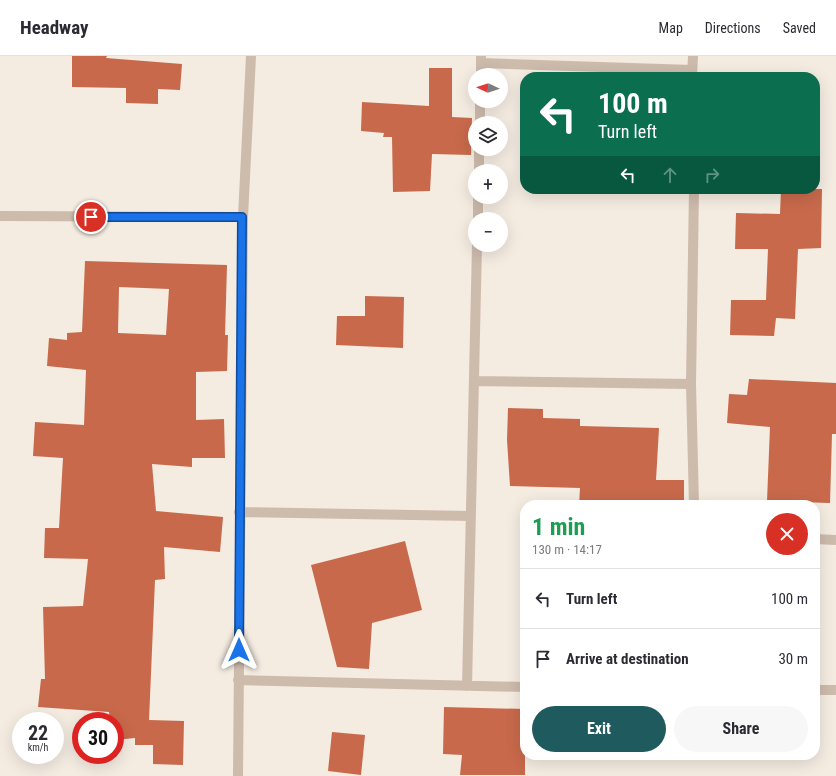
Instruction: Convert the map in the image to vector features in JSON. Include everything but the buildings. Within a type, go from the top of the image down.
[{"type":"street","points":[[238,776],[242,217],[251,56]]},
{"type":"street","points":[[692,72],[693,56]]},
{"type":"street","points":[[481,59],[664,72]]},
{"type":"street","points":[[694,194],[691,384],[694,500]]},
{"type":"street","points":[[0,216],[242,217]]},
{"type":"street","points":[[468,686],[477,252]]},
{"type":"street","points":[[474,381],[691,384]]},
{"type":"street","points":[[240,512],[471,516]]},
{"type":"street","points":[[820,539],[836,540]]},
{"type":"street","points":[[238,680],[520,687]]},
{"type":"street","points":[[820,690],[836,690]]},
{"type":"route","points":[[91,217],[242,217],[239,650]]}]
